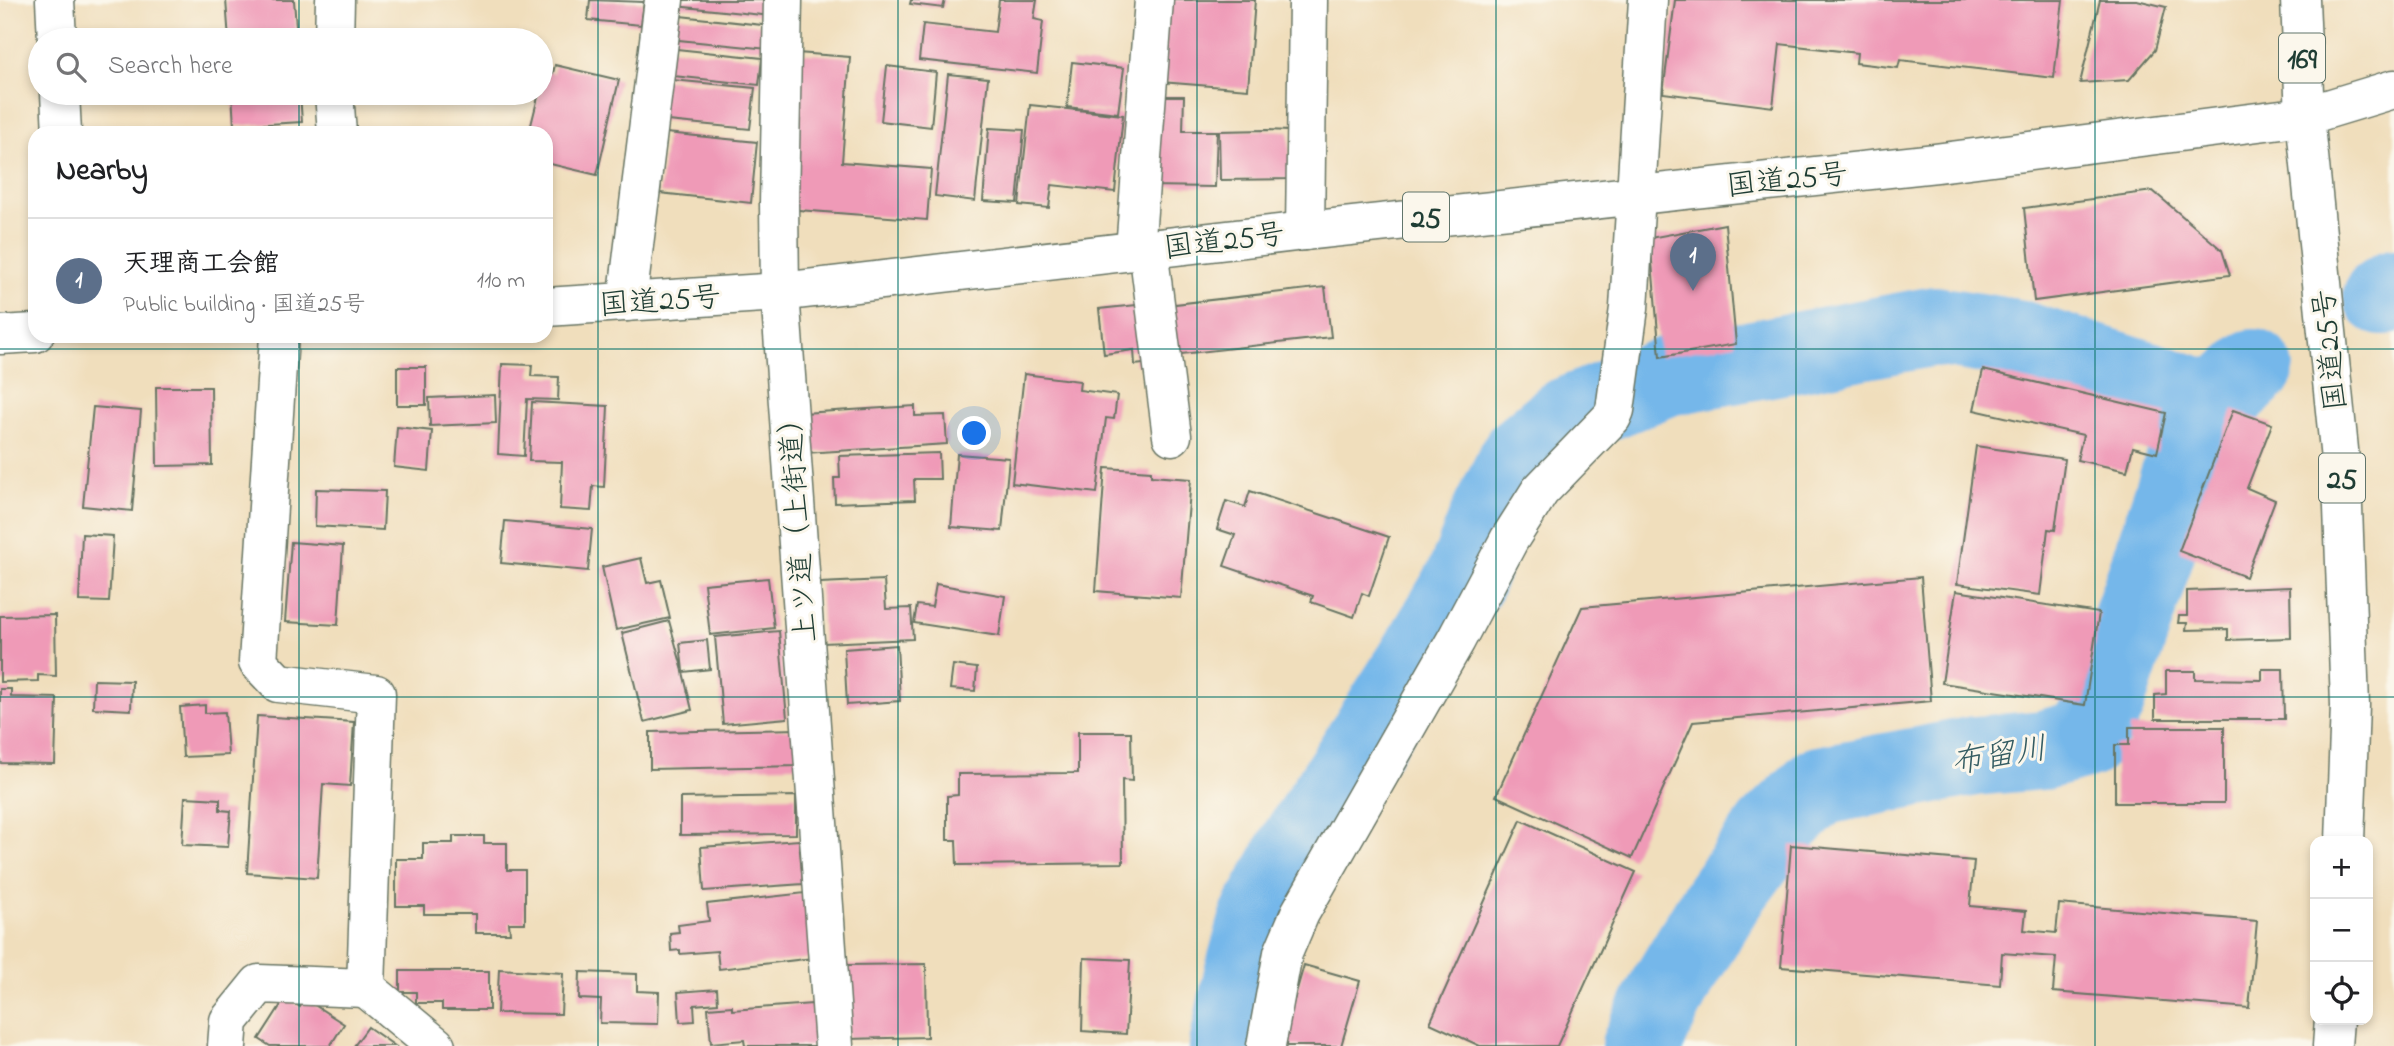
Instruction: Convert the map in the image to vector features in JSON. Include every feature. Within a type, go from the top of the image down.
[{"type":"main road","points":[[55,0],[56,28]]},
{"type":"main road","points":[[334,28],[335,0]]},
{"type":"main road","points":[[627,302],[664,0]]},
{"type":"main road","name":"上ツ道（上街道）","points":[[783,0],[780,292],[834,1046]]},
{"type":"main road","points":[[1154,0],[1141,250],[1172,436]]},
{"type":"main road","points":[[1305,231],[1308,0]]},
{"type":"main road","points":[[1266,1046],[1283,953],[1300,913],[1456,640],[1509,540],[1540,491],[1612,417],[1629,308],[1648,0]]},
{"type":"main road","name":"169","points":[[2300,0],[2305,116]]},
{"type":"main road","points":[[2305,116],[2394,89]]},
{"type":"main road","points":[[61,105],[62,126]]},
{"type":"main road","points":[[335,105],[337,126]]},
{"type":"main road","name":"国道25号","points":[[553,307],[780,292],[1305,231],[1936,163],[2305,116],[2342,479],[2350,705],[2345,836]]},
{"type":"main road","points":[[0,335],[28,333]]},
{"type":"main road","points":[[279,343],[258,662],[278,682],[376,694],[366,988]]},
{"type":"main road","points":[[227,1046],[229,1021],[259,984],[366,988],[436,1046]]},
{"type":"main road","points":[[2332,1046],[2333,1025]]},
{"type":"building","points":[[226,0],[294,0],[296,28],[228,28]]},
{"type":"building","points":[[590,0],[644,2],[641,25],[588,20]]},
{"type":"building","points":[[675,0],[774,0],[773,16],[675,6]]},
{"type":"building","points":[[911,0],[945,0],[943,8],[910,4]]},
{"type":"building","points":[[999,0],[1037,0],[1034,19],[1043,21],[1037,73],[919,60],[923,24],[995,32]]},
{"type":"building","points":[[1168,0],[1255,0],[1248,89],[1161,82]]},
{"type":"building","points":[[1675,0],[2063,0],[2054,78],[1900,60],[1898,68],[1856,63],[1857,53],[1780,44],[1773,107],[1663,93]]},
{"type":"building","points":[[2100,0],[2137,0],[2166,7],[2155,50],[2129,80],[2080,83]]},
{"type":"building","points":[[671,15],[771,26],[768,49],[669,39]]},
{"type":"building","points":[[667,48],[762,58],[759,85],[664,75]]},
{"type":"building","points":[[797,53],[850,57],[842,162],[931,169],[927,220],[786,209]]},
{"type":"building","points":[[1072,62],[1124,68],[1118,113],[1067,107]]},
{"type":"building","points":[[555,65],[619,80],[597,175],[553,165],[553,126],[531,126],[536,105],[553,105]]},
{"type":"building","points":[[887,66],[936,72],[931,127],[881,121]]},
{"type":"building","points":[[948,74],[988,78],[975,201],[935,196]]},
{"type":"building","points":[[662,79],[755,88],[750,129],[658,120]]},
{"type":"building","points":[[1152,96],[1184,96],[1183,131],[1217,131],[1215,187],[1149,186]]},
{"type":"building","points":[[233,105],[301,105],[302,122],[234,126]]},
{"type":"building","points":[[1030,105],[1123,115],[1115,192],[1052,185],[1049,208],[1019,205]]},
{"type":"building","points":[[989,128],[1024,130],[1017,203],[983,201]]},
{"type":"building","points":[[1219,131],[1289,131],[1290,179],[1220,180]]},
{"type":"building","points":[[666,133],[757,142],[751,203],[660,193]]},
{"type":"building","points":[[2153,191],[2222,250],[2230,275],[2034,301],[2024,208]]},
{"type":"building","points":[[1725,224],[1736,344],[1660,357],[1650,238]]},
{"type":"building","points":[[1325,287],[1331,337],[1173,355],[1167,305]]},
{"type":"building","points":[[1146,304],[1152,363],[1135,365],[1134,350],[1104,354],[1099,309]]},
{"type":"building","points":[[502,364],[532,365],[531,376],[559,377],[558,400],[527,399],[524,456],[498,454]]},
{"type":"building","points":[[397,367],[426,367],[426,405],[397,405]]},
{"type":"building","points":[[1983,370],[2166,413],[2157,453],[2133,447],[2127,471],[2077,460],[2083,435],[1974,410]]},
{"type":"building","points":[[1024,374],[1080,381],[1079,390],[1117,395],[1114,419],[1106,418],[1097,493],[1012,483]]},
{"type":"building","points":[[156,387],[211,387],[212,465],[157,466]]},
{"type":"building","points":[[495,395],[496,423],[430,426],[429,398]]},
{"type":"building","points":[[532,402],[608,406],[604,487],[593,486],[591,511],[560,509],[562,462],[529,461]]},
{"type":"building","points":[[915,406],[915,416],[945,415],[947,444],[805,453],[803,413]]},
{"type":"building","points":[[93,407],[141,411],[132,511],[83,506]]},
{"type":"building","points":[[2233,410],[2272,424],[2247,488],[2275,500],[2246,577],[2179,551]]},
{"type":"building","points":[[397,427],[432,431],[429,471],[394,467]]},
{"type":"building","points":[[1976,446],[2065,459],[2055,530],[2048,529],[2040,595],[1957,584]]},
{"type":"building","points":[[939,453],[940,479],[914,479],[915,500],[835,503],[834,478],[840,478],[839,456]]},
{"type":"building","points":[[957,454],[1009,458],[1002,531],[951,527]]},
{"type":"building","points":[[1105,468],[1151,471],[1151,476],[1191,479],[1181,598],[1096,591]]},
{"type":"building","points":[[316,489],[385,491],[383,530],[315,526]]},
{"type":"building","points":[[1250,491],[1389,537],[1369,596],[1362,593],[1354,617],[1311,602],[1313,596],[1224,566],[1235,535],[1217,529],[1226,501],[1245,507]]},
{"type":"building","points":[[505,521],[592,529],[588,571],[501,563]]},
{"type":"building","points":[[82,534],[113,536],[109,602],[79,601]]},
{"type":"building","points":[[291,542],[343,546],[338,625],[285,622]]},
{"type":"building","points":[[641,558],[647,583],[661,580],[670,618],[616,630],[602,567]]},
{"type":"building","points":[[1921,577],[1931,701],[1693,722],[1632,858],[1496,796],[1582,607]]},
{"type":"building","points":[[768,578],[774,628],[710,635],[704,584]]},
{"type":"building","points":[[884,580],[886,609],[911,608],[913,639],[823,643],[820,583]]},
{"type":"building","points":[[936,584],[1005,596],[999,636],[914,623],[917,605],[932,607]]},
{"type":"building","points":[[2290,587],[2291,638],[2228,640],[2228,629],[2186,630],[2187,623],[2178,623],[2179,616],[2187,616],[2187,591]]},
{"type":"building","points":[[1956,591],[2099,613],[2085,705],[1942,683]]},
{"type":"building","points":[[55,615],[56,676],[38,675],[38,681],[0,682],[0,616]]},
{"type":"building","points":[[669,621],[683,671],[680,643],[707,640],[710,669],[683,672],[692,710],[644,722],[622,633]]},
{"type":"building","points":[[779,631],[787,718],[723,724],[715,637]]},
{"type":"building","points":[[897,645],[900,701],[847,705],[844,649]]},
{"type":"building","points":[[953,665],[977,668],[975,691],[950,689]]},
{"type":"building","points":[[2262,669],[2283,669],[2284,719],[2155,719],[2155,695],[2166,694],[2166,671],[2195,671],[2195,679],[2262,680]]},
{"type":"building","points":[[94,680],[132,681],[131,710],[93,708]]},
{"type":"building","points":[[0,689],[11,689],[11,697],[57,698],[55,764],[0,763]]},
{"type":"building","points":[[205,705],[205,713],[225,712],[228,755],[183,757],[180,707]]},
{"type":"building","points":[[257,716],[354,722],[350,786],[323,784],[317,878],[247,873]]},
{"type":"building","points":[[2129,727],[2224,727],[2224,803],[2115,803],[2115,745],[2129,745]]},
{"type":"building","points":[[798,729],[798,766],[650,769],[650,732]]},
{"type":"building","points":[[1078,732],[1131,732],[1132,781],[1122,780],[1123,863],[957,865],[956,840],[947,840],[947,796],[958,795],[958,774],[1078,773]]},
{"type":"building","points":[[796,796],[796,834],[680,835],[680,798]]},
{"type":"building","points":[[185,797],[220,799],[220,810],[231,811],[228,847],[182,845]]},
{"type":"building","points":[[1521,820],[1636,872],[1557,1046],[1480,1046],[1430,1023]]},
{"type":"building","points":[[453,836],[484,836],[484,843],[507,843],[507,870],[525,870],[525,923],[509,923],[510,933],[475,933],[475,914],[424,914],[424,906],[396,906],[396,859],[423,859],[423,843],[453,843]]},
{"type":"building","points":[[799,840],[803,884],[704,891],[701,847]]},
{"type":"building","points":[[1791,845],[1974,861],[1970,906],[2026,911],[2024,930],[2056,933],[2059,904],[2257,921],[2249,1008],[2053,992],[2056,957],[2002,953],[2000,985],[1781,967]]},
{"type":"building","points":[[805,893],[813,958],[719,969],[717,951],[680,954],[680,950],[671,951],[670,933],[679,932],[678,925],[709,921],[707,904]]},
{"type":"building","points":[[1084,958],[1130,960],[1126,1034],[1082,1031]]},
{"type":"building","points":[[926,964],[927,1037],[848,1039],[847,965]]},
{"type":"building","points":[[1304,965],[1360,981],[1341,1046],[1281,1046]]},
{"type":"building","points":[[499,969],[563,973],[561,1014],[497,1013]]},
{"type":"building","points":[[400,971],[489,971],[489,1010],[442,1010],[442,1003],[416,1003],[416,992],[400,992]]},
{"type":"building","points":[[580,972],[637,974],[637,991],[659,992],[658,1024],[600,1023],[601,1000],[579,999]]},
{"type":"building","points":[[717,989],[718,1003],[694,1005],[695,1021],[680,1022],[678,992]]},
{"type":"building","points":[[286,997],[300,1007],[305,999],[344,1024],[330,1046],[270,1046],[259,1039]]},
{"type":"building","points":[[812,1004],[816,1046],[745,1046],[744,1040],[711,1043],[708,1008],[732,1006],[732,1010]]},
{"type":"building","points":[[368,1027],[395,1046],[354,1046]]},
{"type":"waterway","name":"布留川","points":[[2383,296],[2394,289]]},
{"type":"waterway","points":[[1229,1046],[1243,978],[1260,917],[1301,841],[1414,666],[1464,582],[1491,514],[1521,454],[1564,418],[1668,376],[1935,326],[2016,339],[2217,403]]},
{"type":"waterway","name":"布留川","points":[[1641,1046],[1669,988],[1723,898],[1772,832],[1819,786],[1975,756],[2043,750],[2085,739],[2105,702],[2193,437],[2217,403],[2254,369]]},
{"type":"place","name":"天理商工会館","points":[[1693,291]]}]
